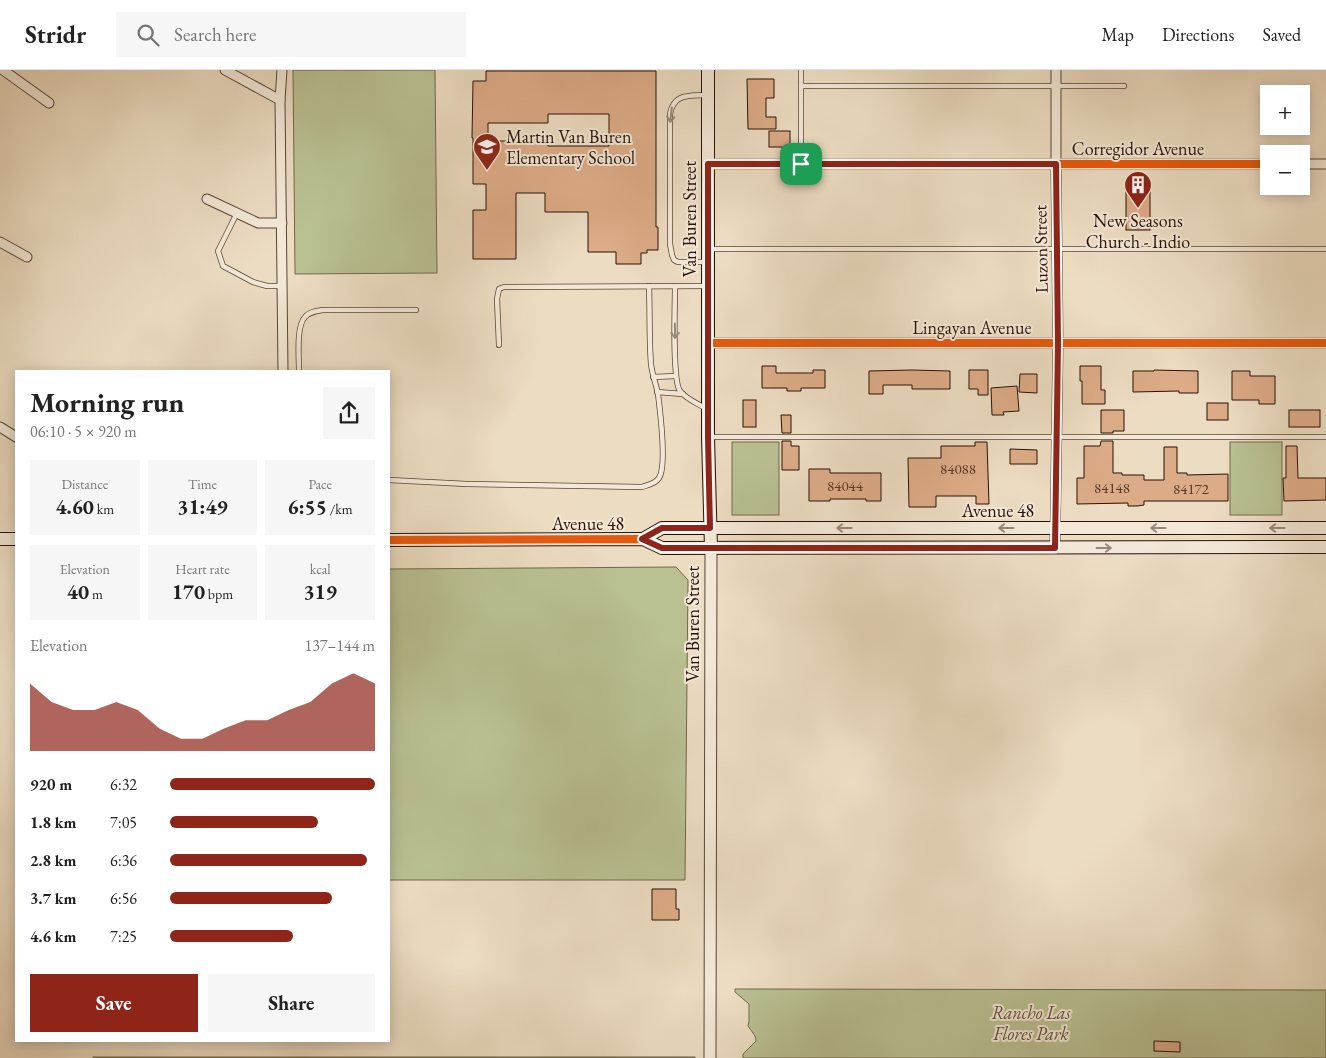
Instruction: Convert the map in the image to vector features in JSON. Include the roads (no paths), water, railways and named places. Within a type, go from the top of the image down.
[{"type":"main road","name":"Van Buren Street","points":[[708,70],[708,437],[711,548]]},
{"type":"main road","name":"Avenue 48","points":[[642,539],[662,528],[1326,528]]},
{"type":"main road","points":[[0,539],[15,539]]},
{"type":"main road","name":"Avenue 48","points":[[390,540],[642,539],[662,548],[1326,547]]},
{"type":"main road","points":[[1240,548],[1266,539],[1326,539]]},
{"type":"street","points":[[3,70],[49,102]]},
{"type":"street","points":[[225,70],[280,100]]},
{"type":"street","points":[[282,70],[280,100],[283,370]]},
{"type":"street","name":"Luzon Street","points":[[1055,548],[1058,344],[1056,70]]},
{"type":"street","name":"Corregidor Avenue","points":[[708,164],[1260,164]]},
{"type":"street","points":[[1310,164],[1326,164]]},
{"type":"street","points":[[208,199],[258,223],[282,223]]},
{"type":"street","points":[[0,242],[27,257]]},
{"type":"street","name":"Lingayan Avenue","points":[[708,344],[1326,344]]},
{"type":"street","points":[[0,427],[15,436]]},
{"type":"street","name":"Van Buren Street","points":[[710,1058],[711,548]]},
{"type":"lane","points":[[801,70],[801,164]]},
{"type":"lane","points":[[801,86],[1124,86]]},
{"type":"lane","points":[[708,95],[684,96],[677,100],[671,108],[670,244],[674,260],[678,262],[708,255],[1057,249],[1326,249]]},
{"type":"lane","points":[[237,213],[218,251],[223,266],[253,282],[266,286],[282,286]]},
{"type":"lane","points":[[390,480],[467,484],[642,487],[652,484],[659,478],[662,469],[662,447],[658,392],[653,377],[649,286]]},
{"type":"lane","points":[[675,286],[677,386],[682,394],[708,410]]},
{"type":"lane","points":[[499,345],[497,299],[499,289],[504,287],[708,286]]},
{"type":"lane","points":[[299,370],[300,325],[308,314],[323,310],[416,310]]},
{"type":"lane","points":[[653,377],[676,376]]},
{"type":"lane","points":[[658,392],[682,394]]},
{"type":"lane","points":[[708,437],[1326,437]]},
{"type":"place","name":"Martin Van Buren Elementary School","points":[[487,171]]},
{"type":"place","name":"New Seasons Church - Indio","points":[[1138,209]]},
{"type":"park label","name":"Rancho Las Flores Park","points":[[1031,1023]]}]
